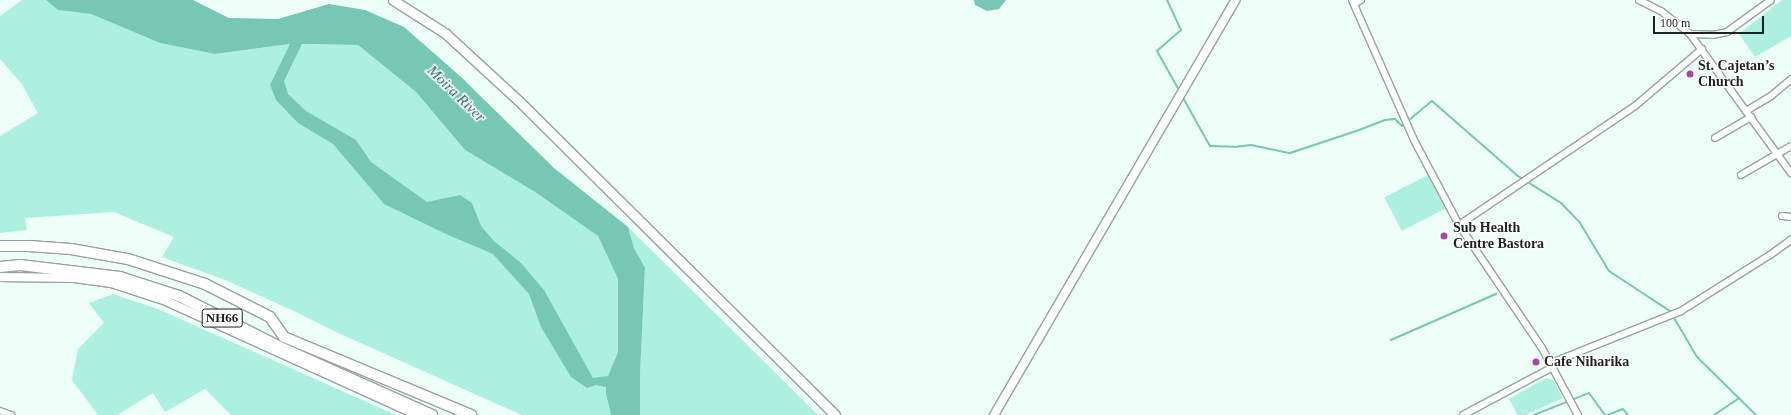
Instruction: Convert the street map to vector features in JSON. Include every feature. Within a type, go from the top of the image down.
[{"type":"highway","name":"NH66","points":[[0,246],[29,246],[71,249],[128,259],[205,284],[270,317],[284,337],[471,415]]},
{"type":"highway","name":"NH66","points":[[0,267],[20,265],[120,277],[179,296],[278,346],[432,415]]},
{"type":"main road","points":[[394,0],[445,33],[519,101],[835,415]]},
{"type":"street","points":[[994,415],[1236,0]]},
{"type":"street","points":[[1361,0],[1353,2],[1406,122],[1459,225],[1538,342],[1578,415]]},
{"type":"street","points":[[1639,0],[1661,11],[1690,34],[1791,173]]},
{"type":"street","points":[[1690,34],[1713,35],[1727,32],[1771,0]]},
{"type":"street","points":[[1459,225],[1635,106],[1702,49]]},
{"type":"street","points":[[1746,110],[1771,96],[1791,79]]},
{"type":"street","points":[[1715,138],[1751,117]]},
{"type":"street","points":[[1741,175],[1791,146]]},
{"type":"street","points":[[1782,216],[1791,217]]},
{"type":"street","points":[[1463,415],[1551,368],[1556,361],[1681,311],[1770,255],[1791,240]]},
{"type":"street","points":[[0,277],[74,278],[111,283],[159,299],[417,415]]},
{"type":"street","points":[[0,410],[11,415]]},
{"type":"shaded area","points":[[22,0],[46,0],[58,10],[91,14],[160,43],[215,54],[291,44],[358,45],[416,92],[465,150],[535,192],[598,236],[618,279],[618,352],[608,376],[606,394],[611,415],[522,415],[336,332],[225,280],[162,257],[174,237],[114,212],[25,218],[27,230],[0,233],[0,136],[38,113],[22,84],[0,59],[0,16]]},
{"type":"shaded area","points":[[1782,0],[1791,0],[1791,36],[1755,57],[1739,34]]},
{"type":"shaded area","points":[[1428,175],[1445,209],[1402,231],[1384,197]]},
{"type":"shaded area","points":[[628,227],[818,415],[640,415],[640,375],[645,269],[634,248]]},
{"type":"shaded area","points":[[113,294],[158,309],[396,415],[231,415],[205,389],[165,412],[153,393],[117,415],[98,415],[72,380],[78,349],[104,323],[89,303]]},
{"type":"shaded area","points":[[1546,378],[1553,380],[1563,398],[1525,415],[1518,415],[1509,399]]},
{"type":"water","name":"Moira River","points":[[46,0],[193,0],[229,18],[278,19],[329,4],[365,10],[404,27],[460,76],[554,168],[628,227],[634,248],[645,268],[640,375],[640,415],[611,415],[606,394],[606,387],[596,385],[587,388],[571,377],[541,327],[529,294],[493,254],[446,234],[384,204],[333,144],[298,123],[276,100],[270,85],[290,44],[215,54],[160,43],[91,14],[58,10]],"holes":[[[302,44],[358,45],[416,92],[465,150],[535,192],[598,236],[618,279],[618,352],[608,376],[593,378],[544,290],[521,263],[494,241],[481,226],[472,203],[460,195],[427,202],[371,162],[356,140],[306,111],[288,94],[284,81]]]},
{"type":"water","points":[[974,0],[1006,0],[999,9],[987,11],[975,5]]},
{"type":"waterway","points":[[1167,0],[1181,30],[1157,51],[1180,92]]},
{"type":"waterway","points":[[1182,96],[1210,146],[1235,147],[1251,145],[1290,153],[1385,120],[1395,119],[1402,126],[1404,124]]},
{"type":"waterway","points":[[1408,121],[1432,101],[1518,176],[1561,203],[1580,223],[1609,271],[1670,311],[1697,357],[1756,415]]},
{"type":"waterway","points":[[1391,340],[1496,294]]},
{"type":"waterway","points":[[1534,415],[1589,393],[1605,415]]},
{"type":"waterway","points":[[1714,415],[1739,398]]},
{"type":"waterway","points":[[1608,415],[1623,409],[1628,415]]},
{"type":"place","name":"St. Cajetan’s Church","points":[[1690,74]]},
{"type":"place","name":"Sub Health Centre Bastora","points":[[1444,236]]},
{"type":"place","name":"Cafe Niharika","points":[[1536,362]]}]
